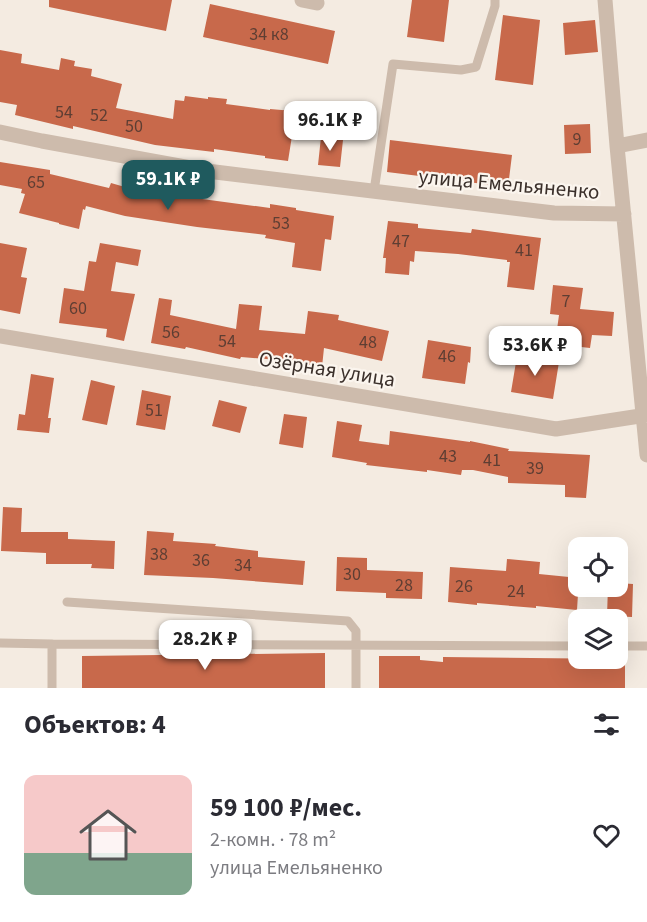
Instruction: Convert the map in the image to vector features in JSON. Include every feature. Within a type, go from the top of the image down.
[{"type":"street","points":[[605,0],[647,455]]},
{"type":"street","name":"улица Емельяненко","points":[[0,132],[207,171],[554,213],[624,214]]},
{"type":"street","points":[[617,146],[647,140]]},
{"type":"street","name":"Озёрная улица","points":[[0,336],[556,429],[645,415]]},
{"type":"lane","points":[[374,191],[393,64],[461,70],[476,67],[495,0]]},
{"type":"lane","points":[[67,602],[348,621],[356,631],[356,688]]},
{"type":"lane","points":[[0,643],[568,646]]},
{"type":"lane","points":[[52,644],[52,688]]},
{"type":"lane","points":[[628,646],[647,646]]},
{"type":"building","points":[[49,0],[172,0],[166,31],[49,7]]},
{"type":"building","points":[[412,0],[449,0],[444,42],[407,37]]},
{"type":"building","points":[[210,4],[335,31],[328,64],[203,37]]},
{"type":"building","points":[[503,15],[540,20],[533,85],[495,80]]},
{"type":"building","points":[[595,20],[598,52],[565,55],[563,23]]},
{"type":"building","points":[[0,50],[22,54],[21,63],[59,70],[61,58],[75,61],[74,66],[92,69],[91,76],[122,84],[116,108],[173,119],[175,100],[184,101],[185,96],[227,99],[226,104],[293,111],[288,161],[214,149],[214,152],[155,145],[15,115],[17,105],[0,102]]},
{"type":"building","points":[[590,124],[591,153],[565,154],[564,125]]},
{"type":"building","points":[[321,137],[343,140],[340,167],[318,165]]},
{"type":"building","points":[[390,140],[512,155],[508,187],[387,172]]},
{"type":"building","points":[[0,162],[50,170],[50,174],[109,188],[111,183],[149,194],[150,192],[270,208],[270,204],[334,216],[331,240],[325,239],[321,271],[292,267],[295,243],[265,238],[266,235],[125,216],[86,206],[85,210],[83,209],[79,229],[19,213],[25,194],[21,193],[22,189],[0,185]]},
{"type":"building","points":[[388,221],[418,224],[418,228],[471,233],[472,229],[541,238],[534,290],[507,287],[510,262],[507,260],[458,254],[415,251],[414,262],[410,261],[409,275],[385,273],[386,258],[383,258]]},
{"type":"building","points":[[0,243],[27,248],[21,277],[27,278],[20,314],[0,310]]},
{"type":"building","points":[[100,243],[141,250],[138,266],[116,262],[111,291],[135,294],[124,341],[106,337],[107,329],[59,323],[64,288],[84,291],[89,261],[96,262]]},
{"type":"building","points":[[553,285],[583,288],[580,309],[614,312],[612,336],[592,335],[590,348],[555,344],[559,315],[550,314]]},
{"type":"building","points":[[159,298],[172,300],[170,315],[236,329],[239,304],[262,306],[259,330],[305,334],[308,311],[339,315],[338,320],[389,331],[382,361],[324,348],[322,367],[302,364],[302,362],[241,357],[240,359],[186,347],[185,349],[151,343]]},
{"type":"building","points":[[428,340],[471,347],[465,384],[422,378]]},
{"type":"building","points":[[517,356],[559,362],[553,399],[511,392]]},
{"type":"building","points":[[31,374],[54,378],[48,418],[51,418],[49,433],[17,430],[19,414],[25,415]]},
{"type":"building","points":[[91,380],[115,386],[107,425],[82,420]]},
{"type":"building","points":[[142,390],[171,396],[165,430],[136,425]]},
{"type":"building","points":[[219,400],[247,407],[240,433],[212,426]]},
{"type":"building","points":[[284,414],[307,417],[303,448],[279,444]]},
{"type":"building","points":[[337,421],[362,425],[359,441],[389,445],[390,431],[470,441],[509,449],[508,451],[590,455],[586,498],[565,497],[565,485],[508,483],[508,477],[473,470],[462,470],[461,475],[427,470],[427,472],[366,465],[367,463],[332,457]]},
{"type":"building","points":[[3,507],[22,508],[21,532],[68,532],[68,539],[115,541],[114,569],[91,568],[92,564],[46,564],[46,553],[1,551]]},
{"type":"building","points":[[147,531],[174,533],[173,541],[216,544],[215,546],[258,551],[258,557],[305,561],[303,585],[144,575]]},
{"type":"building","points":[[337,557],[367,558],[367,570],[423,572],[422,599],[386,598],[386,593],[336,591]]},
{"type":"building","points":[[507,559],[540,562],[539,574],[568,577],[568,597],[578,597],[577,609],[448,602],[450,567],[506,571]]},
{"type":"building","points":[[628,584],[633,584],[632,617],[628,617],[628,609],[607,609],[608,597],[628,597]]},
{"type":"building","points":[[325,653],[325,688],[82,688],[82,656]]},
{"type":"building","points":[[379,656],[420,656],[420,660],[443,662],[443,657],[568,658],[568,669],[625,669],[625,688],[379,688]]}]
